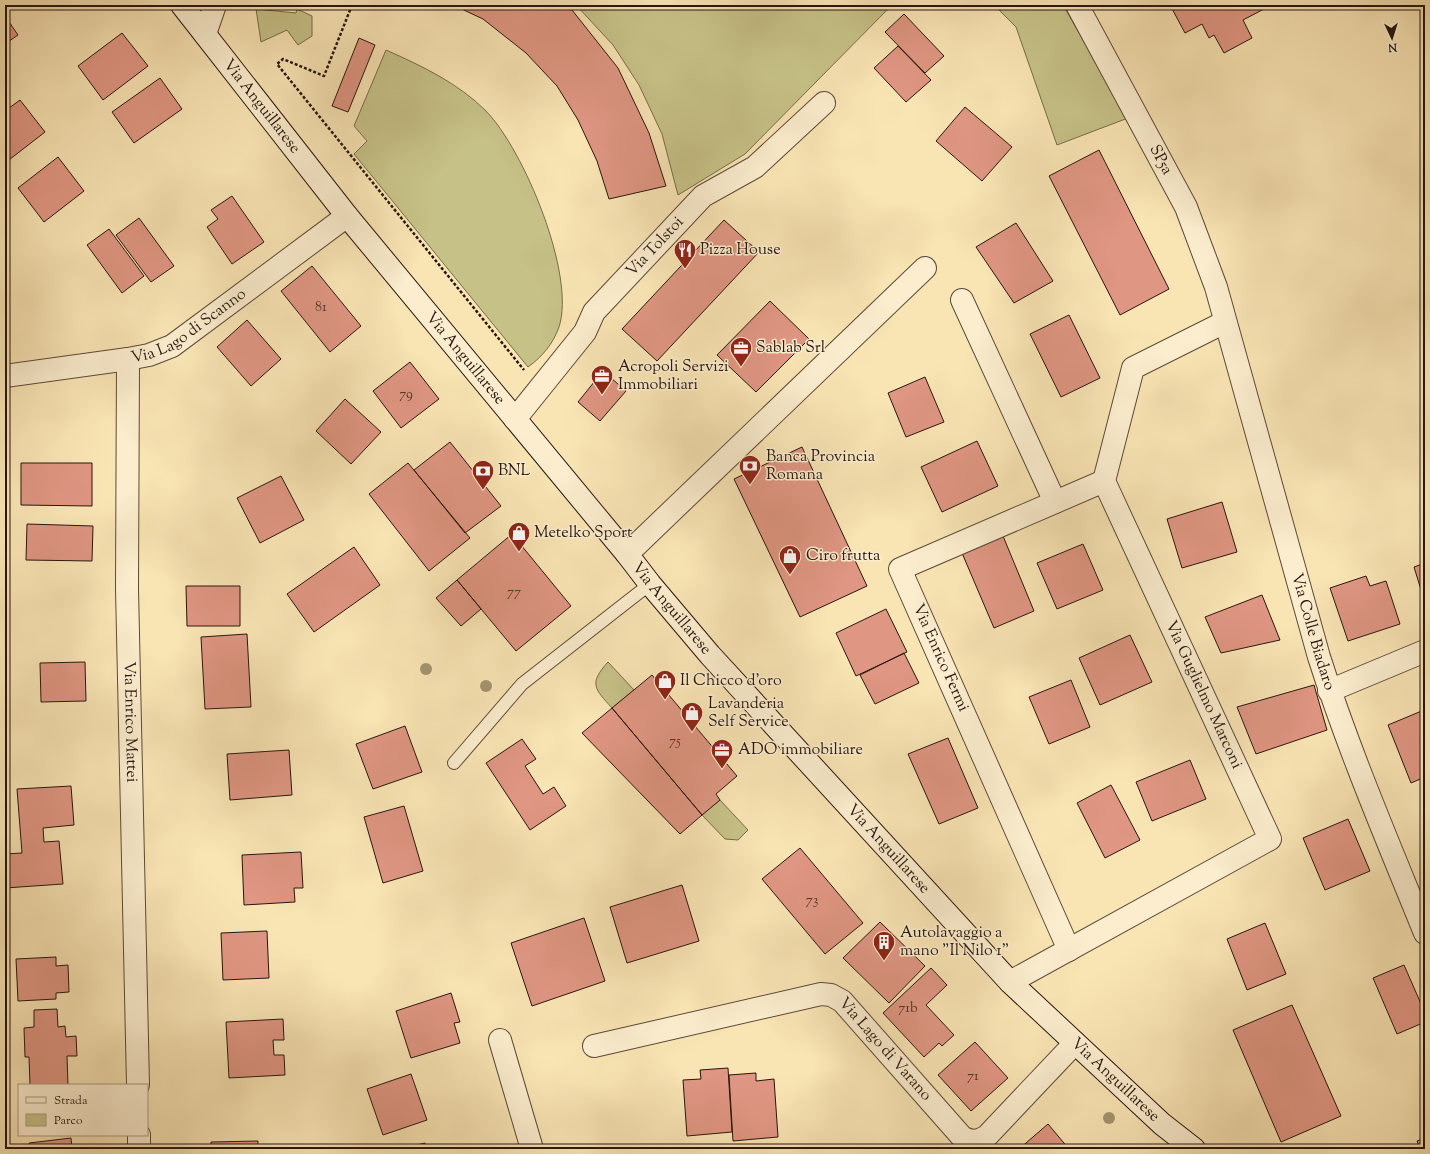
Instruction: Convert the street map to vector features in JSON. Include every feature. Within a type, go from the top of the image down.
[{"type":"street","name":"Via Anguillarese","points":[[182,5],[348,216],[714,660],[1010,982],[1162,1124],[1194,1149]]},
{"type":"street","points":[[205,34],[215,5]]},
{"type":"street","name":"SP5a","points":[[1077,5],[1186,207],[1216,287],[1225,322]]},
{"type":"street","name":"Via Tolstoi","points":[[515,419],[586,332],[594,312],[703,196],[755,167],[824,103]]},
{"type":"street","name":"Via Lago di Scanno","points":[[5,376],[128,359],[149,355],[172,346],[348,216]]},
{"type":"street","points":[[627,554],[925,268]]},
{"type":"street","points":[[962,300],[1055,502]]},
{"type":"street","points":[[1104,481],[1133,368],[1225,322]]},
{"type":"street","name":"Via Colle Biadaro","points":[[1225,322],[1317,650],[1330,690],[1380,826],[1425,934]]},
{"type":"street","name":"Via Enrico Mattei","points":[[128,359],[127,589],[138,1084]]},
{"type":"street","name":"Via Enrico Fermi","points":[[1069,950],[900,569],[1104,481]]},
{"type":"street","name":"Via Guglielmo Marconi","points":[[1010,982],[1270,839],[1104,481]]},
{"type":"street","points":[[1330,690],[1425,651]]},
{"type":"street","name":"Via Lago di Varano","points":[[594,1046],[821,994],[831,995],[842,1001],[962,1137],[968,1141],[973,1141],[980,1140],[987,1136],[1075,1043]]},
{"type":"street","points":[[500,1040],[532,1149]]},
{"type":"street","points":[[139,1136],[139,1149]]},
{"type":"lane","points":[[454,763],[522,684],[650,584]]},
{"type":"path","points":[[352,5],[324,76],[283,59],[276,64],[540,389]]},
{"type":"green space","points":[[576,5],[895,5],[886,11],[745,154],[678,195],[662,134],[639,85],[613,45]]},
{"type":"green space","points":[[994,5],[1063,5],[1128,118],[1057,145],[1016,27]]},
{"type":"green space","points":[[256,9],[296,13],[297,9],[312,16],[312,36],[298,45],[287,30],[261,42]]},
{"type":"green space","points":[[386,50],[439,76],[464,92],[486,111],[501,129],[516,154],[530,183],[543,214],[553,246],[560,277],[562,304],[559,327],[554,339],[538,359],[528,367],[354,154],[367,141],[354,126]]},
{"type":"green space","points":[[608,662],[634,690],[612,708],[601,696],[596,686],[598,676]]},
{"type":"green space","points":[[720,800],[748,830],[738,840],[725,839],[702,815]]},
{"type":"building","points":[[453,5],[565,5],[572,10],[618,68],[649,133],[666,186],[609,199],[597,161],[578,120],[557,86],[526,53],[483,19]]},
{"type":"building","points":[[1170,5],[1262,5],[1264,9],[1243,20],[1252,38],[1224,53],[1214,35],[1209,38],[1202,24],[1185,33]]},
{"type":"building","points":[[904,14],[944,56],[925,73],[885,32]]},
{"type":"building","points":[[5,16],[18,35],[5,44]]},
{"type":"building","points":[[122,33],[148,66],[103,100],[78,66]]},
{"type":"building","points":[[359,38],[375,45],[348,112],[332,106]]},
{"type":"building","points":[[898,46],[931,80],[906,102],[874,68]]},
{"type":"building","points":[[160,78],[182,109],[134,143],[112,112]]},
{"type":"building","points":[[20,100],[45,132],[5,163],[5,111]]},
{"type":"building","points":[[965,107],[1012,147],[982,181],[936,141]]},
{"type":"building","points":[[1099,150],[1169,289],[1120,315],[1049,176]]},
{"type":"building","points":[[58,157],[84,191],[44,222],[18,188]]},
{"type":"building","points":[[232,196],[264,242],[232,264],[207,227],[218,219],[211,210]]},
{"type":"building","points":[[139,218],[174,266],[151,282],[116,235]]},
{"type":"building","points":[[724,220],[759,252],[657,361],[622,329]]},
{"type":"building","points":[[1016,223],[1053,281],[1014,303],[976,247]]},
{"type":"building","points":[[109,229],[144,276],[122,293],[87,245]]},
{"type":"building","points":[[312,266],[361,326],[330,352],[281,291]]},
{"type":"building","points":[[770,301],[809,339],[756,392],[717,355]]},
{"type":"building","points":[[1069,315],[1100,378],[1061,397],[1030,334]]},
{"type":"building","points":[[247,320],[281,359],[251,386],[217,347]]},
{"type":"building","points":[[410,362],[439,399],[401,428],[373,391]]},
{"type":"building","name":"Acropoli Servizi Immobiliari","points":[[603,371],[626,391],[600,421],[578,402]]},
{"type":"building","points":[[925,377],[944,422],[906,437],[888,393]]},
{"type":"building","points":[[345,399],[381,432],[351,464],[316,431]]},
{"type":"building","points":[[977,441],[998,486],[942,512],[921,467]]},
{"type":"building","points":[[450,442],[501,506],[465,533],[414,470]]},
{"type":"building","points":[[802,447],[867,586],[800,617],[734,479]]},
{"type":"building","points":[[21,463],[92,463],[92,506],[21,505]]},
{"type":"building","points":[[408,463],[470,538],[429,571],[369,494]]},
{"type":"building","points":[[281,476],[304,520],[260,543],[237,498]]},
{"type":"building","points":[[1222,502],[1237,552],[1182,568],[1167,519]]},
{"type":"building","points":[[27,524],[93,526],[92,561],[26,560]]},
{"type":"building","points":[[512,534],[571,606],[516,651],[457,580]]},
{"type":"building","points":[[1003,536],[1034,611],[994,628],[962,553]]},
{"type":"building","points":[[1083,544],[1103,590],[1057,609],[1037,563]]},
{"type":"building","points":[[354,547],[380,585],[314,632],[287,594]]},
{"type":"building","points":[[1425,563],[1425,603],[1414,567]]},
{"type":"building","points":[[1366,576],[1370,586],[1386,581],[1400,624],[1348,641],[1330,588]]},
{"type":"building","points":[[457,580],[481,609],[461,626],[436,598]]},
{"type":"building","points":[[186,586],[240,586],[240,626],[187,626]]},
{"type":"building","points":[[1262,595],[1280,640],[1221,653],[1205,617]]},
{"type":"building","points":[[886,609],[907,652],[856,676],[836,633]]},
{"type":"building","points":[[247,634],[251,707],[205,709],[201,637]]},
{"type":"building","points":[[1130,635],[1152,682],[1100,705],[1079,658]]},
{"type":"building","points":[[904,653],[919,683],[875,704],[860,675]]},
{"type":"building","points":[[85,662],[86,701],[41,702],[40,663]]},
{"type":"building","points":[[652,675],[737,776],[716,794],[720,800],[702,815],[612,708]]},
{"type":"building","points":[[1071,680],[1090,727],[1049,744],[1029,697]]},
{"type":"building","points":[[1314,685],[1327,730],[1256,754],[1237,707]]},
{"type":"building","points":[[612,708],[702,815],[680,834],[582,733]]},
{"type":"building","points":[[1424,710],[1425,777],[1411,783],[1388,725]]},
{"type":"building","points":[[405,726],[422,772],[373,789],[356,744]]},
{"type":"building","points":[[948,738],[978,808],[939,824],[908,754]]},
{"type":"building","points":[[522,739],[536,759],[525,766],[543,794],[554,787],[566,806],[530,830],[486,763]]},
{"type":"building","points":[[289,750],[292,795],[230,800],[227,754]]},
{"type":"building","points":[[1190,760],[1206,799],[1152,821],[1136,782]]},
{"type":"building","points":[[1111,785],[1140,840],[1105,858],[1077,803]]},
{"type":"building","points":[[71,786],[74,825],[43,828],[44,842],[59,841],[63,884],[5,888],[5,854],[22,853],[17,789]]},
{"type":"building","points":[[404,806],[423,871],[383,883],[364,817]]},
{"type":"building","points":[[1348,819],[1370,871],[1325,890],[1303,838]]},
{"type":"building","points":[[800,848],[863,923],[825,954],[762,879]]},
{"type":"building","points":[[301,852],[303,888],[294,888],[295,902],[244,905],[242,855]]},
{"type":"building","points":[[682,885],[699,941],[627,963],[610,907]]},
{"type":"building","points":[[584,918],[605,981],[532,1006],[511,943]]},
{"type":"building","name":"Autolavaggio a mano \"Il Nilo 1\"","points":[[880,922],[925,966],[889,1003],[843,958]]},
{"type":"building","points":[[1265,923],[1286,974],[1247,990],[1227,939]]},
{"type":"building","points":[[267,931],[269,978],[223,980],[221,933]]},
{"type":"building","points":[[56,957],[56,966],[68,965],[69,992],[56,993],[56,999],[18,1001],[16,959]]},
{"type":"building","points":[[1404,965],[1425,1013],[1425,1022],[1397,1034],[1373,978]]},
{"type":"building","points":[[931,968],[947,985],[926,1005],[954,1035],[942,1046],[939,1043],[924,1057],[883,1013]]},
{"type":"building","points":[[451,993],[460,1022],[454,1023],[460,1043],[411,1058],[396,1011]]},
{"type":"building","points":[[1292,1005],[1341,1116],[1281,1142],[1233,1030]]},
{"type":"building","points":[[57,1009],[58,1027],[65,1026],[66,1037],[76,1036],[77,1056],[67,1056],[68,1084],[30,1084],[29,1057],[25,1057],[24,1028],[34,1027],[34,1010]]},
{"type":"building","points":[[283,1019],[284,1040],[273,1040],[274,1055],[284,1055],[285,1075],[229,1078],[226,1022]]},
{"type":"building","points":[[975,1042],[1008,1078],[971,1111],[938,1075]]},
{"type":"building","points":[[728,1068],[732,1132],[687,1136],[683,1080],[701,1079],[700,1070]]},
{"type":"building","points":[[756,1073],[756,1081],[774,1079],[778,1137],[733,1141],[729,1075]]},
{"type":"building","points":[[411,1074],[427,1120],[383,1135],[367,1089]]},
{"type":"building","points":[[1048,1124],[1069,1149],[1019,1149]]},
{"type":"building","points":[[71,1138],[72,1149],[29,1149],[29,1143]]},
{"type":"building","points":[[1425,1138],[1425,1149],[1420,1149],[1417,1141]]},
{"type":"building","points":[[258,1141],[258,1149],[211,1149],[211,1142]]},
{"type":"building","points":[[425,1143],[426,1149],[409,1149],[408,1147]]},
{"type":"place","name":"Pizza House","points":[[685,270]]},
{"type":"place","name":"Sablab Srl","points":[[741,368]]},
{"type":"place","name":"Acropoli Servizi Immobiliari","points":[[602,396]]},
{"type":"place","name":"Banca Provincia Romana","points":[[750,486]]},
{"type":"place","name":"BNL","points":[[483,490]]},
{"type":"place","name":"Metelko Sport","points":[[519,552]]},
{"type":"place","name":"Ciro frutta","points":[[790,576]]},
{"type":"place","name":"Il Chicco d'oro","points":[[665,700]]},
{"type":"place","name":"Lavanderia Self Service","points":[[692,732]]},
{"type":"place","name":"ADO immobiliare","points":[[722,770]]},
{"type":"place","name":"Autolavaggio a mano \"Il Nilo 1\"","points":[[884,962]]}]
